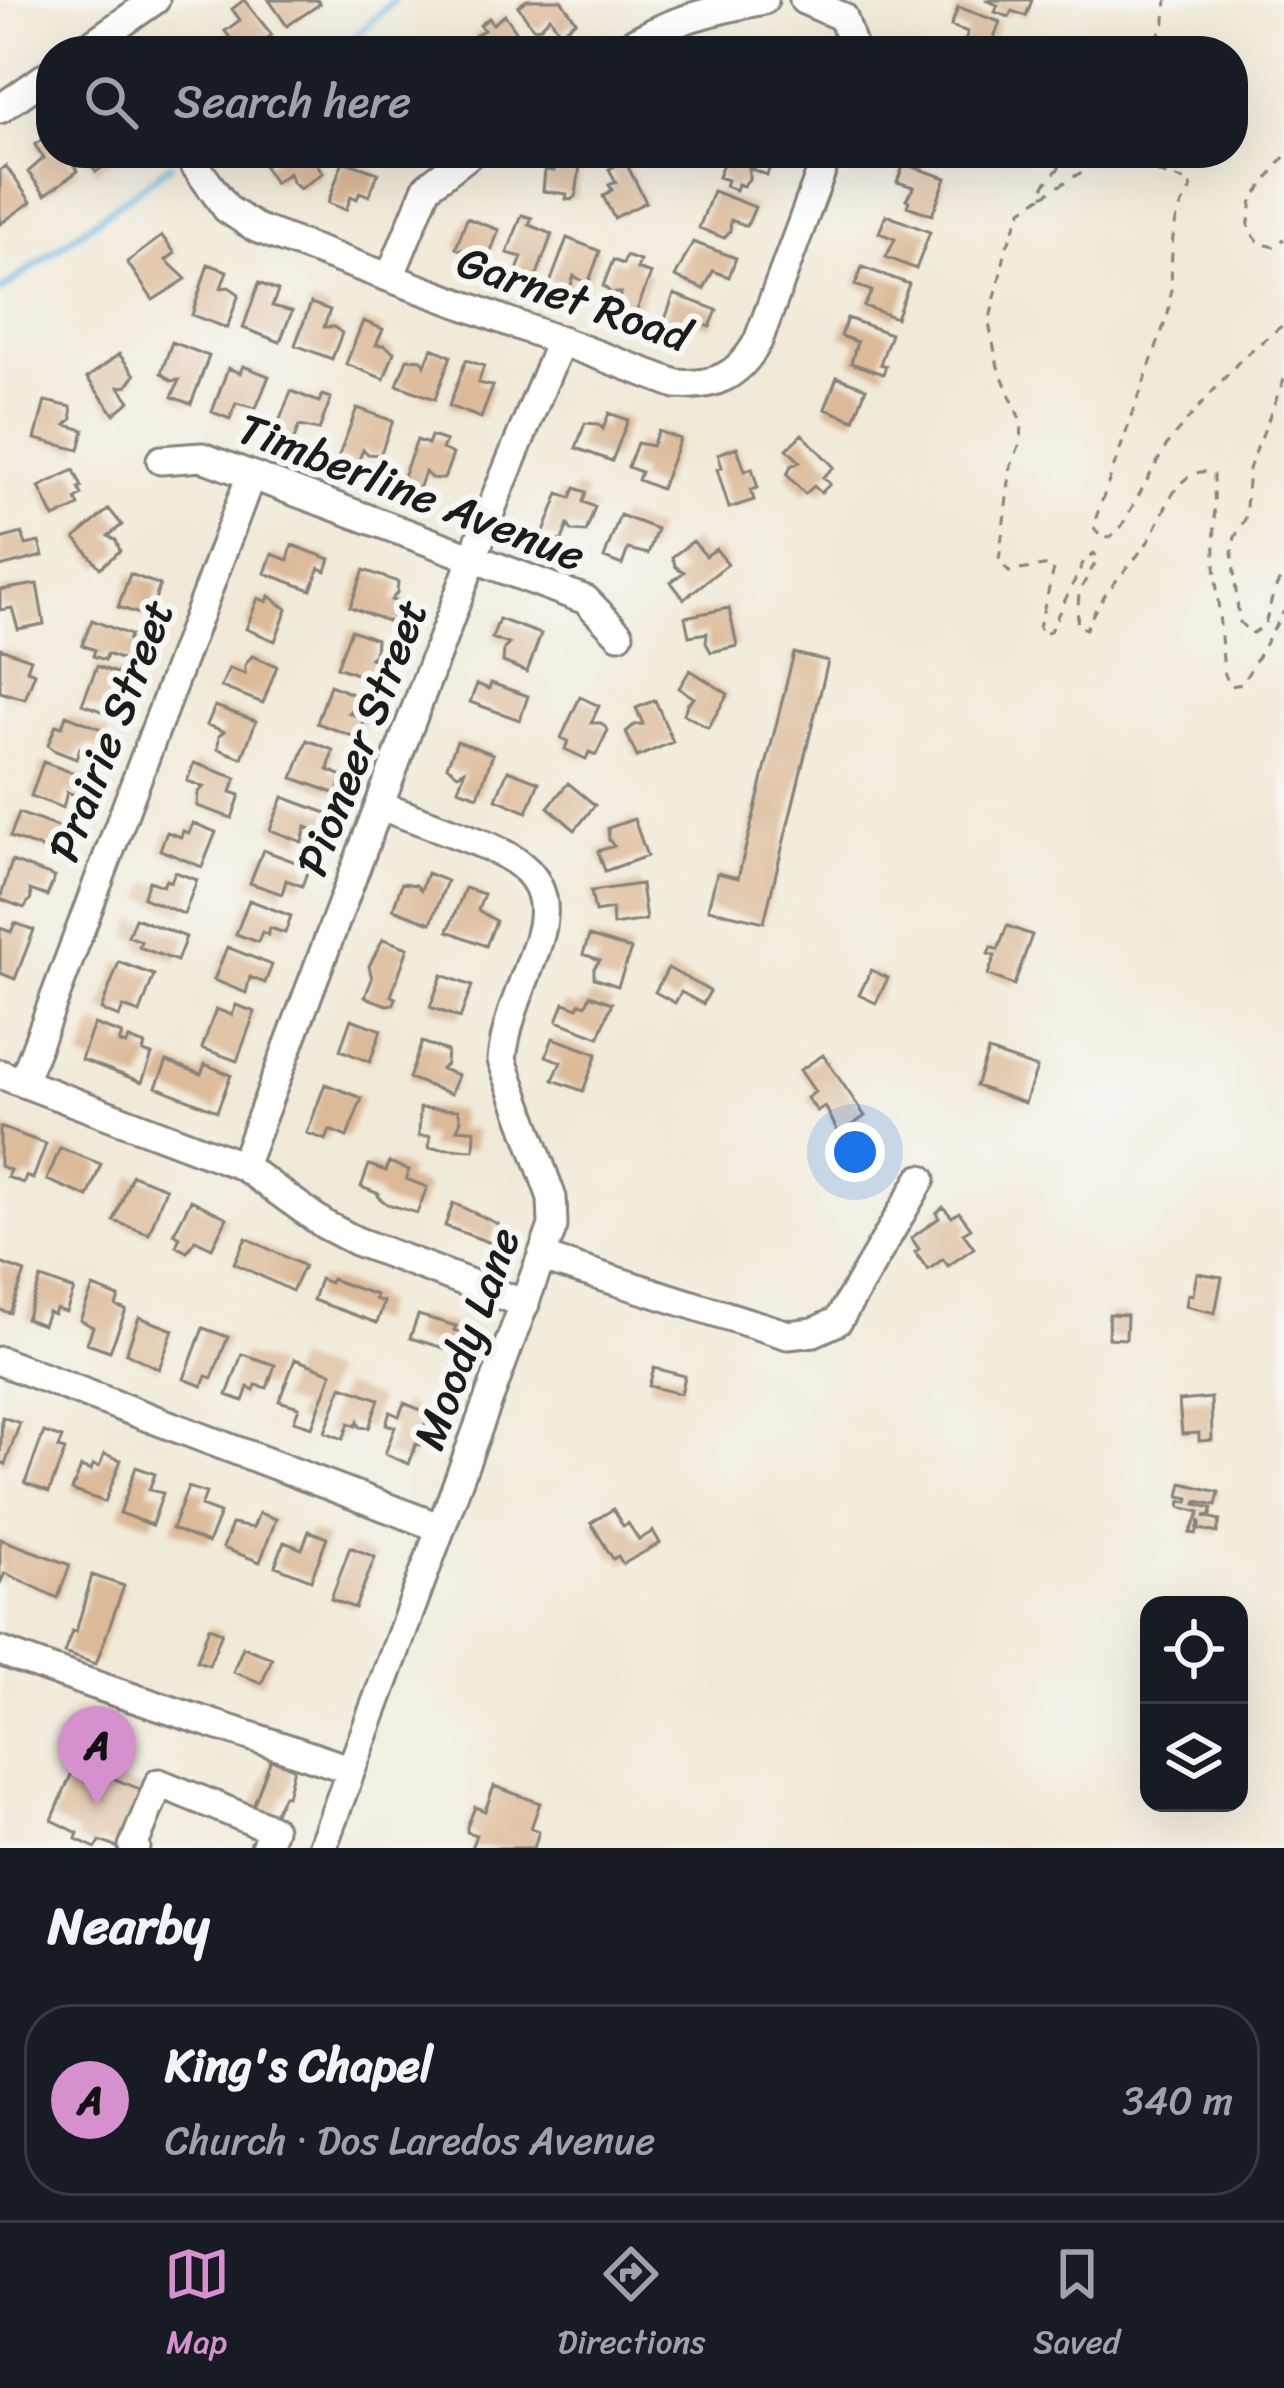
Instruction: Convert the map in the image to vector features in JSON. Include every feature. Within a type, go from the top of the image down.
[{"type":"street","points":[[111,36],[155,0]]},
{"type":"street","points":[[642,36],[695,14],[764,0]]},
{"type":"street","points":[[804,0],[850,8]]},
{"type":"street","points":[[0,109],[36,84]]},
{"type":"street","name":"Garnet Road","points":[[197,168],[227,209],[256,228],[676,384],[702,386],[746,364],[822,168]]},
{"type":"street","points":[[390,277],[427,187],[452,168]]},
{"type":"street","name":"Pioneer Street","points":[[243,1166],[561,340]]},
{"type":"street","name":"Timberline Avenue","points":[[161,460],[202,457],[586,600],[619,634]]},
{"type":"street","name":"Prairie Street","points":[[11,1078],[251,475]]},
{"type":"street","name":"Moody Lane","points":[[322,1848],[553,1226],[552,1198],[502,1060],[504,1036],[539,938],[540,888],[526,867],[506,852],[380,806]]},
{"type":"street","points":[[11,1078],[243,1166],[356,1241],[525,1304]]},
{"type":"street","points":[[543,1258],[788,1335],[814,1332],[838,1321],[921,1179]]},
{"type":"street","points":[[0,1361],[441,1528]]},
{"type":"street","points":[[0,1651],[351,1770]]},
{"type":"street","points":[[136,1848],[159,1783],[272,1829],[265,1848]]},
{"type":"path","points":[[1157,36],[1164,29],[1167,0]]},
{"type":"path","points":[[1284,158],[1252,200],[1248,229],[1259,243],[1274,247],[1284,239]]},
{"type":"path","points":[[1041,196],[1059,168]]},
{"type":"path","points":[[1088,168],[1022,210],[1007,246],[989,323],[998,367],[1022,424],[1011,466],[999,560],[1009,572],[1049,565],[1054,569],[1042,606],[1039,627],[1044,634],[1050,631],[1084,559],[1094,554],[1098,558],[1079,592],[1077,626],[1086,629],[1104,594],[1149,542],[1160,513],[1176,491],[1191,474],[1205,471],[1214,473],[1215,566],[1224,672],[1230,686],[1242,684],[1284,611]]},
{"type":"path","points":[[1131,168],[1185,178],[1191,189],[1180,203],[1169,237],[1173,288],[1168,314],[1094,526],[1101,538],[1111,537],[1121,527],[1168,441],[1242,358],[1284,324]]},
{"type":"path","points":[[1284,379],[1249,469],[1245,519],[1232,552],[1239,621],[1251,634],[1264,626],[1273,589],[1284,574]]},
{"type":"building","points":[[244,0],[272,35],[229,36],[225,31],[240,20],[232,9]]},
{"type":"building","points":[[269,0],[317,0],[320,4],[287,26]]},
{"type":"building","points":[[527,0],[561,0],[576,21],[560,33],[550,17],[533,28],[518,6]]},
{"type":"building","points":[[985,0],[1032,0],[1026,16],[1012,11],[1009,17],[995,12],[998,5]]},
{"type":"building","points":[[958,7],[1000,22],[995,36],[966,36],[968,32],[951,26]]},
{"type":"building","points":[[505,15],[520,36],[475,36],[484,30],[480,25],[489,18],[493,24]]},
{"type":"building","points":[[36,165],[78,171],[45,195],[28,172]]},
{"type":"building","points":[[6,166],[31,202],[0,224],[0,170]]},
{"type":"building","points":[[265,168],[320,168],[323,173],[300,189],[289,173],[275,183]]},
{"type":"building","points":[[340,168],[378,173],[369,196],[360,192],[357,199],[351,196],[346,210],[328,203]]},
{"type":"building","points":[[580,168],[576,196],[571,200],[566,199],[567,194],[543,191],[545,170]]},
{"type":"building","points":[[629,168],[646,202],[614,218],[603,196],[616,182],[609,169]]},
{"type":"building","points":[[721,168],[749,168],[749,179],[736,190],[718,177]]},
{"type":"building","points":[[902,168],[946,178],[932,215],[907,206],[914,187],[897,182]]},
{"type":"building","points":[[713,191],[755,207],[747,226],[731,220],[724,238],[699,228]]},
{"type":"building","points":[[522,215],[532,218],[529,225],[552,234],[535,280],[516,273],[522,257],[507,253]]},
{"type":"building","points":[[886,215],[930,232],[916,269],[886,257],[895,239],[879,233]]},
{"type":"building","points":[[467,218],[499,230],[488,259],[456,248]]},
{"type":"building","points":[[162,236],[175,253],[166,260],[186,279],[153,300],[127,262]]},
{"type":"building","points":[[567,238],[600,251],[588,284],[574,276],[568,293],[549,286]]},
{"type":"building","points":[[693,242],[736,258],[729,277],[713,271],[704,289],[675,277]]},
{"type":"building","points":[[626,256],[640,261],[637,269],[651,274],[634,317],[615,309],[621,293],[611,293],[603,286],[613,260],[623,264]]},
{"type":"building","points":[[208,264],[227,271],[221,288],[239,294],[227,328],[192,315]]},
{"type":"building","points":[[862,267],[909,284],[896,318],[864,306],[872,291],[855,285]]},
{"type":"building","points":[[259,283],[278,291],[272,306],[292,311],[280,342],[243,328]]},
{"type":"building","points":[[674,294],[717,310],[710,327],[696,322],[684,336],[662,328]]},
{"type":"building","points":[[311,303],[330,310],[324,327],[342,333],[332,359],[295,345]]},
{"type":"building","points":[[847,318],[891,334],[880,364],[886,366],[883,374],[851,363],[857,342],[841,336]]},
{"type":"building","points":[[363,321],[383,329],[376,345],[394,352],[384,379],[346,364]]},
{"type":"building","points":[[172,342],[209,356],[191,404],[172,397],[179,380],[171,381],[161,373]]},
{"type":"building","points":[[432,348],[451,356],[435,399],[397,385],[407,359],[422,360],[425,365]]},
{"type":"building","points":[[119,354],[135,375],[127,386],[119,387],[130,401],[114,414],[87,378]]},
{"type":"building","points":[[466,360],[484,366],[478,383],[493,386],[481,418],[449,406]]},
{"type":"building","points":[[243,366],[269,376],[256,408],[236,403],[230,419],[212,412],[228,368],[240,373]]},
{"type":"building","points":[[837,377],[866,388],[854,420],[825,409]]},
{"type":"building","points":[[291,391],[319,402],[322,395],[331,398],[319,430],[299,426],[293,442],[274,435]]},
{"type":"building","points":[[45,401],[71,407],[72,419],[66,425],[84,430],[79,450],[35,439]]},
{"type":"building","points":[[357,408],[393,421],[380,455],[363,449],[357,465],[338,458]]},
{"type":"building","points":[[609,413],[628,420],[612,461],[576,448],[585,423],[603,429]]},
{"type":"building","points":[[658,431],[680,439],[661,489],[638,480],[641,472],[628,467],[637,443],[652,446]]},
{"type":"building","points":[[802,434],[834,467],[823,477],[830,484],[821,493],[814,486],[805,494],[787,475],[800,462],[787,449]]},
{"type":"building","points":[[431,436],[446,441],[442,449],[453,454],[444,479],[425,472],[419,489],[401,482],[417,440],[428,444]]},
{"type":"building","points":[[737,447],[745,471],[752,468],[758,488],[751,490],[754,500],[729,508],[717,469],[722,467],[718,454]]},
{"type":"building","points":[[74,470],[82,487],[76,499],[79,506],[54,518],[39,487]]},
{"type":"building","points":[[575,488],[586,492],[583,502],[595,507],[586,532],[572,531],[568,525],[561,542],[543,535],[559,493],[571,498]]},
{"type":"building","points":[[109,509],[122,525],[108,536],[116,540],[120,551],[100,568],[75,538]]},
{"type":"building","points":[[620,515],[657,529],[648,554],[628,549],[622,565],[604,558]]},
{"type":"building","points":[[22,533],[26,545],[39,542],[43,556],[0,567],[0,539]]},
{"type":"building","points":[[693,541],[706,556],[716,549],[728,564],[684,599],[671,582],[684,572],[672,557]]},
{"type":"building","points":[[292,545],[330,559],[326,571],[319,568],[311,590],[265,573],[272,554],[288,560]]},
{"type":"building","points":[[364,570],[398,582],[391,600],[408,606],[400,626],[350,607]]},
{"type":"building","points":[[130,574],[160,585],[149,617],[118,607]]},
{"type":"building","points":[[37,584],[44,624],[18,629],[12,608],[0,610],[0,590]]},
{"type":"building","points":[[269,596],[287,609],[275,641],[246,629],[258,598],[267,602]]},
{"type":"building","points":[[729,608],[737,646],[711,652],[707,633],[689,636],[685,617]]},
{"type":"building","points":[[499,619],[541,634],[527,672],[503,662],[509,644],[492,638]]},
{"type":"building","points":[[92,620],[130,635],[128,640],[141,645],[134,664],[107,654],[105,660],[93,656],[95,650],[82,645]]},
{"type":"building","points":[[351,630],[376,639],[370,658],[386,663],[379,682],[337,667]]},
{"type":"building","points":[[0,648],[31,659],[27,670],[35,673],[25,699],[0,692]]},
{"type":"building","points":[[794,653],[828,661],[764,922],[708,909],[717,873],[738,878]]},
{"type":"building","points":[[252,656],[277,666],[263,703],[221,687],[229,668],[245,674]]},
{"type":"building","points":[[97,666],[124,676],[112,715],[82,704]]},
{"type":"building","points":[[690,670],[728,694],[708,728],[684,714],[694,698],[679,688]]},
{"type":"building","points":[[491,683],[528,696],[520,720],[470,702],[477,684],[489,689]]},
{"type":"building","points":[[330,685],[355,695],[356,706],[349,713],[365,719],[358,738],[317,723]]},
{"type":"building","points":[[580,697],[599,706],[591,723],[601,723],[608,730],[596,755],[589,752],[586,759],[565,749],[568,741],[561,738]]},
{"type":"building","points":[[655,700],[673,742],[637,757],[626,732],[643,724],[636,708]]},
{"type":"building","points":[[215,706],[256,721],[242,758],[218,749],[224,731],[207,725]]},
{"type":"building","points":[[66,715],[109,732],[102,750],[88,744],[85,750],[80,748],[76,759],[53,750],[48,745]]},
{"type":"building","points":[[307,740],[333,750],[328,770],[343,776],[337,794],[293,778]]},
{"type":"building","points":[[457,741],[493,754],[478,796],[458,789],[465,770],[458,774],[447,766]]},
{"type":"building","points":[[43,762],[90,779],[83,798],[67,792],[63,808],[31,796]]},
{"type":"building","points":[[194,763],[236,778],[231,792],[240,795],[232,818],[197,806],[198,792],[204,787],[187,781]]},
{"type":"building","points":[[508,770],[539,782],[527,812],[496,799]]},
{"type":"building","points":[[568,783],[595,805],[575,830],[548,807]]},
{"type":"building","points":[[283,797],[329,814],[322,833],[306,827],[302,842],[270,830]]},
{"type":"building","points":[[19,813],[71,832],[64,850],[51,845],[49,851],[10,837]]},
{"type":"building","points":[[634,819],[647,856],[605,871],[598,851],[614,846],[608,828]]},
{"type":"building","points":[[193,823],[216,832],[202,867],[160,850],[167,832],[181,837]]},
{"type":"building","points":[[263,850],[309,867],[302,886],[286,880],[282,894],[250,883]]},
{"type":"building","points":[[12,861],[55,877],[47,896],[30,890],[24,908],[0,899]]},
{"type":"building","points":[[175,872],[197,880],[184,914],[143,898],[149,881],[163,886]]},
{"type":"building","points":[[427,873],[447,881],[431,923],[393,909],[402,883],[421,890]]},
{"type":"building","points":[[641,884],[646,920],[613,925],[612,909],[595,912],[591,891]]},
{"type":"building","points":[[465,888],[484,894],[478,910],[496,921],[486,946],[448,931]]},
{"type":"building","points":[[249,900],[291,916],[285,933],[270,928],[258,942],[236,934]]},
{"type":"building","points":[[135,918],[186,937],[177,961],[139,947],[141,941],[128,936]]},
{"type":"building","points":[[15,923],[34,930],[15,979],[0,973],[0,928],[11,932]]},
{"type":"building","points":[[1007,926],[1032,935],[1014,985],[988,975],[995,956],[988,954],[991,947],[998,950]]},
{"type":"building","points":[[589,936],[631,949],[618,986],[594,978],[600,960],[583,954]]},
{"type":"building","points":[[383,939],[408,948],[391,996],[396,998],[394,1004],[387,1005],[365,997],[372,979],[369,966]]},
{"type":"building","points":[[227,947],[272,965],[265,983],[250,977],[246,993],[214,980]]},
{"type":"building","points":[[119,962],[154,975],[140,1013],[123,1007],[119,1017],[101,1010]]},
{"type":"building","points":[[668,968],[710,991],[703,1004],[681,992],[675,1003],[655,992]]},
{"type":"building","points":[[871,970],[888,978],[876,1003],[859,995]]},
{"type":"building","points":[[442,975],[472,986],[460,1018],[430,1007]]},
{"type":"building","points":[[590,995],[612,1003],[599,1037],[557,1021],[564,1003],[578,1008],[580,1003],[586,1005]]},
{"type":"building","points":[[236,1005],[255,1012],[237,1061],[202,1048],[216,1009],[232,1015]]},
{"type":"building","points":[[351,1019],[381,1030],[370,1062],[340,1050]]},
{"type":"building","points":[[94,1024],[122,1034],[119,1043],[126,1045],[129,1039],[145,1045],[143,1052],[152,1055],[142,1082],[81,1059]]},
{"type":"building","points":[[553,1038],[597,1054],[583,1091],[553,1080],[561,1062],[546,1056]]},
{"type":"building","points":[[422,1042],[447,1051],[441,1069],[458,1075],[451,1094],[409,1078]]},
{"type":"building","points":[[988,1051],[1037,1068],[1025,1103],[976,1086]]},
{"type":"building","points":[[823,1055],[865,1116],[839,1134],[825,1106],[817,1111],[807,1098],[815,1092],[800,1070]]},
{"type":"building","points":[[167,1061],[201,1074],[205,1064],[231,1075],[217,1111],[156,1087]]},
{"type":"building","points":[[325,1084],[362,1098],[347,1137],[330,1130],[326,1140],[307,1133]]},
{"type":"building","points":[[420,1108],[458,1110],[457,1129],[475,1130],[474,1150],[429,1148],[430,1136],[419,1136]]},
{"type":"building","points":[[0,1127],[46,1144],[33,1179],[26,1176],[23,1183],[7,1177],[10,1170],[0,1166]]},
{"type":"building","points":[[60,1148],[101,1164],[88,1197],[47,1180]]},
{"type":"building","points":[[389,1162],[409,1170],[406,1179],[427,1187],[417,1213],[387,1204],[379,1194],[361,1187],[369,1165],[386,1171]]},
{"type":"building","points":[[132,1175],[166,1188],[149,1234],[114,1221]]},
{"type":"building","points":[[191,1200],[227,1218],[212,1248],[195,1240],[187,1252],[176,1246],[180,1237],[174,1233]]},
{"type":"building","points":[[453,1203],[498,1224],[491,1243],[445,1226]]},
{"type":"building","points":[[943,1207],[952,1217],[959,1212],[971,1228],[963,1233],[974,1248],[948,1266],[943,1259],[928,1270],[911,1238],[939,1218],[936,1213]]},
{"type":"building","points":[[246,1238],[304,1266],[292,1291],[234,1263]]},
{"type":"building","points":[[0,1263],[25,1272],[10,1313],[0,1310]]},
{"type":"building","points":[[1197,1273],[1222,1277],[1215,1313],[1186,1306]]},
{"type":"building","points":[[41,1278],[74,1290],[66,1312],[48,1312],[43,1325],[26,1319]]},
{"type":"building","points":[[320,1279],[376,1295],[375,1299],[384,1302],[377,1323],[313,1300]]},
{"type":"building","points":[[93,1287],[119,1297],[116,1306],[126,1310],[110,1351],[87,1343],[93,1327],[80,1320]]},
{"type":"building","points":[[1109,1314],[1127,1315],[1126,1339],[1108,1338]]},
{"type":"building","points":[[418,1315],[456,1326],[454,1330],[463,1333],[457,1352],[410,1338]]},
{"type":"building","points":[[139,1317],[173,1330],[159,1369],[126,1353]]},
{"type":"building","points":[[203,1328],[228,1337],[212,1378],[206,1376],[202,1386],[184,1379]]},
{"type":"building","points":[[242,1354],[275,1365],[267,1388],[248,1387],[243,1401],[227,1395]]},
{"type":"building","points":[[295,1359],[332,1373],[312,1427],[294,1421],[299,1407],[279,1401]]},
{"type":"building","points":[[654,1368],[685,1376],[681,1394],[649,1386]]},
{"type":"building","points":[[342,1386],[379,1399],[369,1428],[360,1427],[358,1421],[356,1426],[349,1423],[343,1439],[325,1432]]},
{"type":"building","points":[[1211,1398],[1212,1440],[1199,1441],[1199,1433],[1182,1434],[1179,1401]]},
{"type":"building","points":[[404,1403],[428,1413],[420,1445],[416,1444],[409,1464],[385,1454],[395,1427],[386,1424],[390,1412],[399,1416]]},
{"type":"building","points":[[2,1417],[20,1423],[5,1464],[0,1462]]},
{"type":"building","points":[[44,1432],[62,1438],[58,1448],[65,1450],[49,1492],[25,1483]]},
{"type":"building","points":[[104,1454],[121,1460],[105,1502],[72,1490],[81,1467],[91,1471],[93,1465],[99,1467]]},
{"type":"building","points":[[136,1467],[155,1474],[149,1490],[163,1493],[152,1525],[120,1513]]},
{"type":"building","points":[[1182,1483],[1219,1492],[1216,1505],[1196,1504],[1212,1508],[1211,1515],[1204,1516],[1220,1520],[1217,1533],[1200,1529],[1200,1520],[1196,1534],[1190,1533],[1200,1512],[1180,1507],[1189,1498],[1179,1496]]},
{"type":"building","points":[[188,1487],[206,1493],[201,1506],[220,1513],[208,1543],[172,1529]]},
{"type":"building","points":[[613,1509],[639,1540],[653,1531],[660,1543],[623,1564],[618,1556],[613,1559],[591,1523]]},
{"type":"building","points":[[259,1513],[276,1519],[260,1562],[223,1548],[232,1524],[253,1528]]},
{"type":"building","points":[[309,1531],[327,1538],[311,1580],[275,1566],[284,1542],[302,1549]]},
{"type":"building","points":[[0,1539],[70,1565],[58,1598],[5,1573],[0,1584]]},
{"type":"building","points":[[350,1547],[375,1557],[355,1608],[331,1599]]},
{"type":"building","points":[[92,1575],[124,1586],[96,1664],[64,1653],[72,1631],[76,1632]]},
{"type":"building","points":[[209,1627],[222,1632],[209,1665],[197,1661]]},
{"type":"building","points":[[243,1647],[272,1658],[262,1683],[233,1672]]},
{"type":"building","points":[[271,1759],[294,1768],[287,1796],[274,1814],[253,1806]]},
{"type":"building","points":[[87,1762],[142,1790],[119,1848],[100,1841],[96,1848],[52,1820],[76,1763],[85,1767]]},
{"type":"building","points":[[494,1786],[540,1803],[531,1828],[539,1831],[534,1848],[471,1848],[476,1835],[467,1832],[467,1827],[475,1807],[485,1811]]},
{"type":"waterway","points":[[355,36],[394,0]]},
{"type":"waterway","points":[[0,291],[167,168]]},
{"type":"place","name":"King's Chapel","points":[[97,1805]]}]
